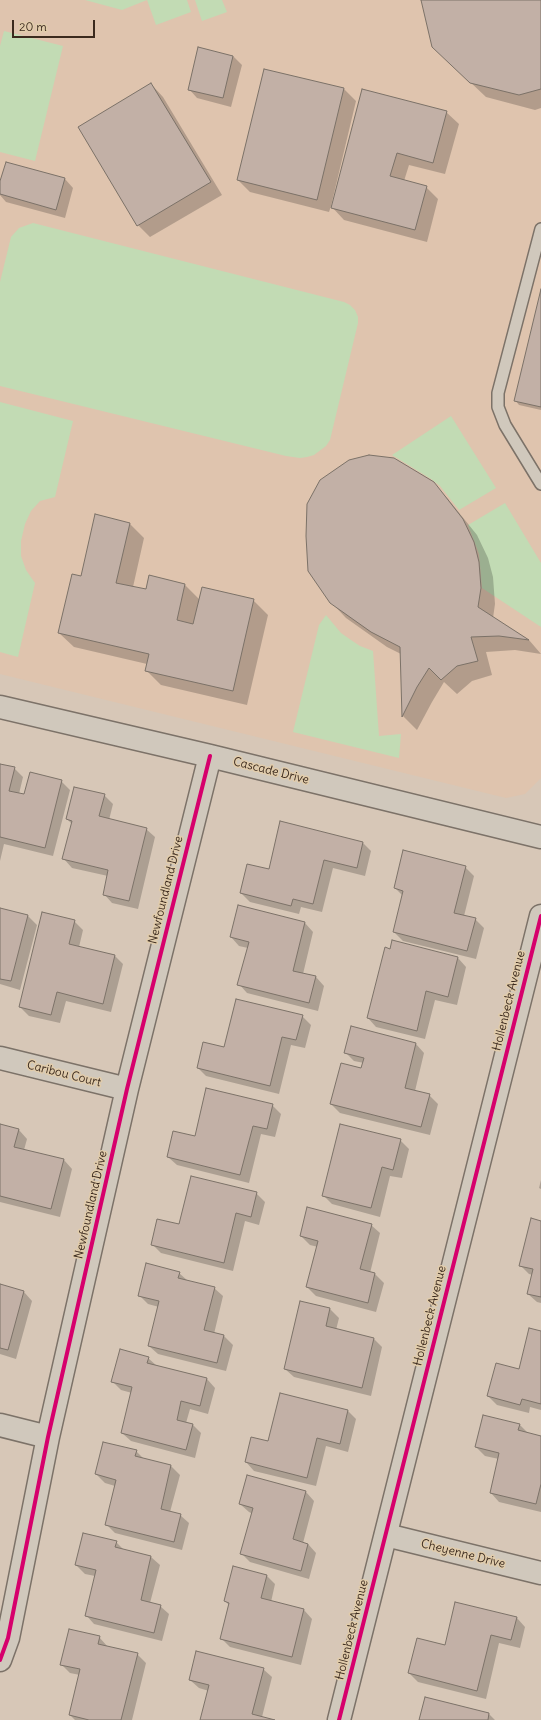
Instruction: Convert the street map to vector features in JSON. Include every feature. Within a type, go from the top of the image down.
[{"type":"street","name":"Cascade Drive","points":[[0,707],[210,756],[541,837]]},
{"type":"street","name":"Newfoundland Drive","points":[[0,1660],[8,1638],[48,1437],[127,1089],[210,756]]},
{"type":"street","name":"Hollenbeck Avenue","points":[[339,1720],[541,916]]},
{"type":"street","name":"Caribou Court","points":[[0,1058],[127,1089]]},
{"type":"street","points":[[0,1425],[48,1437]]},
{"type":"street","name":"Cheyenne Drive","points":[[386,1535],[541,1573]]},
{"type":"lane","points":[[541,228],[498,392],[498,407],[505,425],[541,484]]},
{"type":"shaded area","points":[[0,0],[541,0],[541,778],[525,794],[506,798],[0,674]]},
{"type":"green space","points":[[85,0],[147,0],[122,10]]},
{"type":"green space","points":[[147,0],[187,0],[191,12],[156,25]]},
{"type":"green space","points":[[195,0],[222,0],[227,12],[202,21]]},
{"type":"green space","points":[[4,31],[63,46],[35,161],[0,152],[0,46]]},
{"type":"green space","points":[[33,223],[344,302],[350,305],[355,310],[358,317],[358,323],[330,440],[326,446],[314,455],[307,457],[300,458],[286,456],[0,386],[0,282],[11,237],[19,228]]},
{"type":"green space","points":[[0,402],[73,421],[55,497],[40,501],[31,511],[25,524],[21,541],[21,556],[26,570],[35,583],[18,657],[0,652]]},
{"type":"green space","points":[[451,416],[496,488],[459,510],[440,486],[392,455]]},
{"type":"green space","points":[[505,503],[541,563],[541,627],[482,588],[479,554],[468,525]]},
{"type":"green space","points":[[326,615],[341,633],[360,646],[373,651],[379,736],[401,734],[399,758],[293,732],[319,625]]},
{"type":"building","points":[[421,0],[541,0],[541,89],[519,95],[470,83],[432,47]]},
{"type":"building","points":[[198,47],[233,56],[223,98],[188,90]]},
{"type":"building","points":[[264,69],[344,88],[317,200],[237,180]]},
{"type":"building","points":[[151,83],[211,182],[137,226],[78,127]]},
{"type":"building","points":[[362,89],[447,111],[433,163],[397,153],[390,176],[427,186],[415,230],[331,208]]},
{"type":"building","points":[[6,162],[65,178],[56,210],[0,194],[0,181]]},
{"type":"building","points":[[541,289],[541,407],[514,401]]},
{"type":"building","points":[[369,455],[394,458],[434,482],[463,519],[474,542],[479,562],[481,588],[478,607],[529,640],[499,636],[471,637],[478,661],[457,666],[441,680],[429,668],[417,687],[402,717],[400,647],[371,632],[330,603],[308,571],[306,536],[307,504],[320,480],[349,460]]},
{"type":"building","points":[[95,514],[130,523],[116,583],[146,589],[149,575],[185,584],[177,620],[193,624],[202,587],[254,599],[233,691],[145,671],[149,654],[58,633],[72,574],[81,576]]},
{"type":"building","points":[[0,764],[15,767],[9,791],[24,794],[30,772],[62,780],[45,848],[0,837]]},
{"type":"building","points":[[74,787],[105,794],[99,816],[147,828],[129,901],[103,895],[108,870],[62,859],[72,821],[66,819]]},
{"type":"building","points":[[280,821],[363,842],[357,868],[324,860],[313,904],[293,899],[291,906],[240,893],[247,864],[269,869]]},
{"type":"building","points":[[403,850],[466,866],[454,913],[476,918],[467,951],[393,932],[403,891],[394,888]]},
{"type":"building","points":[[238,905],[305,922],[293,971],[316,976],[309,1003],[237,985],[249,942],[230,937]]},
{"type":"building","points":[[0,908],[28,915],[11,981],[0,979]]},
{"type":"building","points":[[42,912],[75,920],[69,944],[115,955],[103,1004],[57,992],[51,1015],[19,1007]]},
{"type":"building","points":[[392,940],[458,957],[448,997],[426,991],[417,1031],[367,1018],[385,947],[390,949]]},
{"type":"building","points":[[236,999],[303,1015],[296,1040],[282,1037],[270,1086],[197,1068],[203,1042],[224,1047]]},
{"type":"building","points":[[351,1026],[416,1043],[405,1088],[430,1094],[421,1127],[330,1104],[341,1063],[361,1068],[364,1058],[344,1053]]},
{"type":"building","points":[[206,1088],[273,1104],[267,1129],[253,1126],[240,1175],[167,1157],[173,1131],[195,1136]]},
{"type":"building","points":[[0,1124],[19,1129],[14,1147],[64,1159],[51,1209],[0,1196]]},
{"type":"building","points":[[340,1124],[401,1139],[393,1170],[382,1167],[371,1208],[322,1196]]},
{"type":"building","points":[[191,1176],[257,1192],[251,1217],[236,1213],[224,1263],[151,1245],[157,1219],[179,1224]]},
{"type":"building","points":[[307,1207],[372,1224],[360,1269],[375,1273],[368,1303],[306,1287],[318,1241],[300,1236]]},
{"type":"building","points":[[531,1218],[541,1221],[541,1297],[527,1294],[533,1269],[519,1266]]},
{"type":"building","points":[[146,1263],[180,1272],[178,1278],[215,1287],[204,1330],[224,1335],[217,1363],[148,1346],[159,1301],[138,1296]]},
{"type":"building","points":[[0,1284],[24,1291],[8,1350],[0,1348]]},
{"type":"building","points":[[300,1301],[330,1308],[326,1326],[374,1338],[362,1388],[284,1369]]},
{"type":"building","points":[[529,1328],[541,1331],[541,1404],[522,1399],[520,1405],[487,1396],[496,1363],[519,1369]]},
{"type":"building","points":[[120,1349],[149,1357],[147,1363],[207,1378],[200,1406],[181,1401],[177,1420],[193,1424],[186,1450],[121,1433],[132,1387],[111,1382]]},
{"type":"building","points":[[280,1393],[348,1410],[340,1444],[317,1438],[307,1478],[245,1462],[251,1437],[268,1441]]},
{"type":"building","points":[[483,1415],[520,1424],[518,1430],[541,1436],[541,1484],[536,1504],[490,1493],[499,1453],[475,1447]]},
{"type":"building","points":[[103,1442],[137,1450],[135,1456],[171,1465],[161,1509],[181,1514],[174,1542],[105,1525],[116,1480],[95,1474]]},
{"type":"building","points":[[247,1475],[306,1491],[293,1539],[308,1544],[301,1571],[240,1554],[253,1508],[239,1504]]},
{"type":"building","points":[[83,1533],[117,1541],[115,1547],[151,1556],[141,1600],[161,1605],[154,1633],[85,1616],[96,1570],[75,1565]]},
{"type":"building","points":[[233,1566],[267,1575],[261,1598],[304,1609],[292,1657],[220,1639],[229,1603],[224,1601]]},
{"type":"building","points":[[455,1602],[517,1617],[511,1640],[491,1635],[477,1691],[408,1673],[417,1638],[445,1645]]},
{"type":"building","points":[[69,1629],[100,1636],[98,1644],[138,1653],[121,1720],[89,1720],[69,1715],[80,1669],[60,1665]]},
{"type":"building","points":[[196,1651],[264,1668],[252,1714],[275,1720],[200,1720],[209,1685],[189,1680]]},
{"type":"building","points":[[425,1697],[489,1713],[488,1720],[419,1720]]},
{"type":"cycle path","points":[[0,1660],[8,1638],[48,1437],[127,1089],[210,756]]},
{"type":"cycle path","points":[[339,1720],[541,916]]}]
